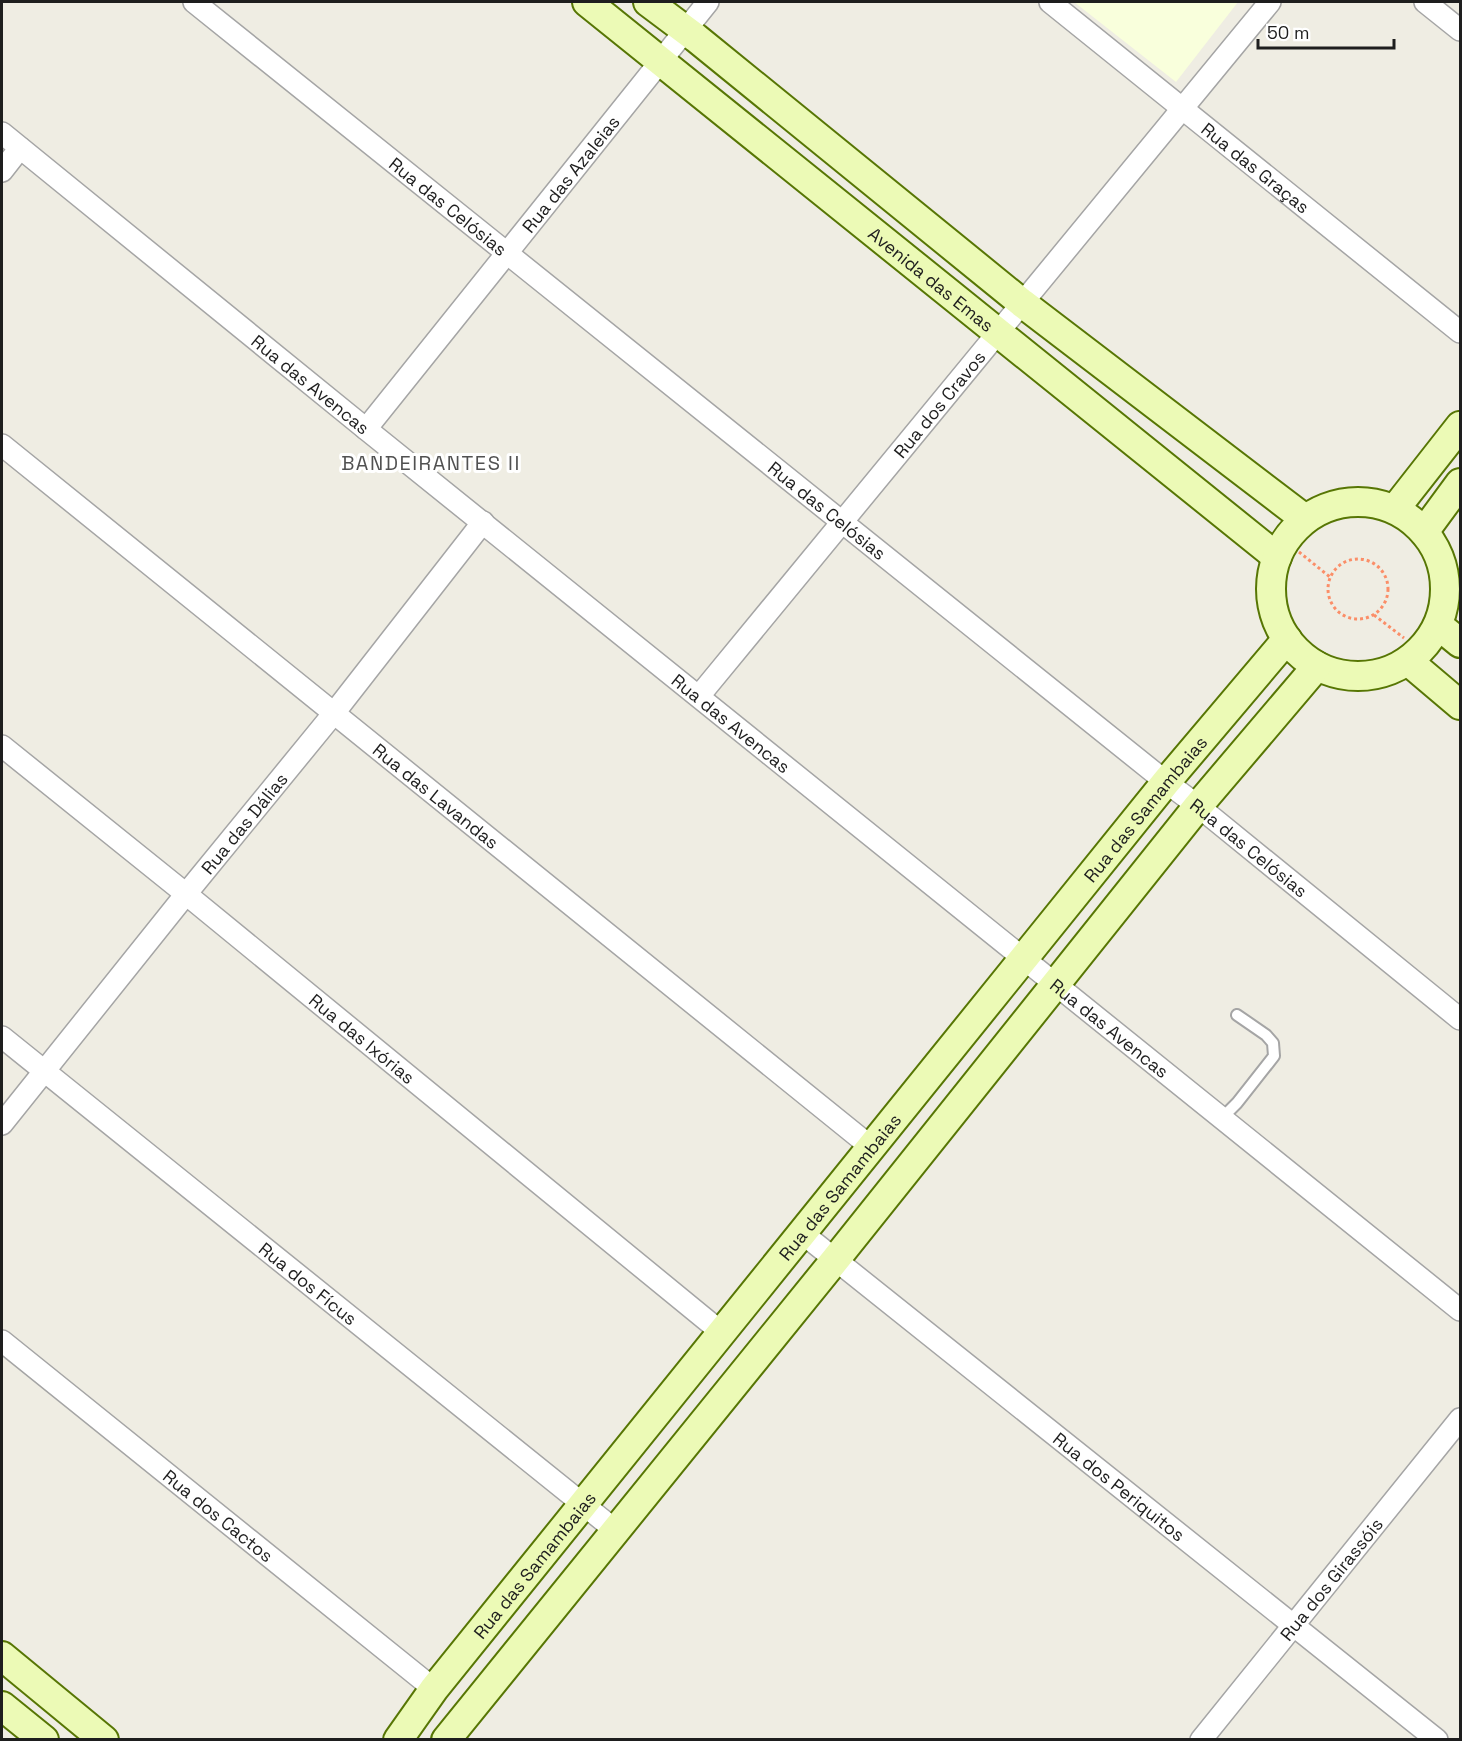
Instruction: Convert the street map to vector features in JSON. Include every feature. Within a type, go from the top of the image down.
[{"type":"street","name":"Rua das Celósias","points":[[194,2],[1461,1019]]},
{"type":"street","name":"Avenida das Emas","points":[[586,2],[1277,557]]},
{"type":"street","points":[[648,2],[696,38],[1022,303],[1305,519]]},
{"type":"street","name":"Rua das Azaleias","points":[[366,429],[708,2]]},
{"type":"street","name":"Rua das Graças","points":[[1050,2],[1461,332]]},
{"type":"street","name":"Rua dos Cravos","points":[[699,696],[1270,2]]},
{"type":"street","points":[[1425,2],[1461,30]]},
{"type":"street","name":"Rua das Avencas","points":[[2,133],[366,429],[1461,1310]]},
{"type":"street","points":[[2,171],[20,148]]},
{"type":"street","points":[[1395,509],[1461,426]]},
{"type":"street","name":"Rua das Lavandas","points":[[2,445],[871,1147]]},
{"type":"street","points":[[1424,532],[1461,483]]},
{"type":"street","points":[[1358,501],[1377,503],[1395,509],[1414,522],[1435,548],[1442,567],[1445,586],[1438,625],[1420,650],[1408,661],[1379,674],[1363,676],[1340,674],[1317,666],[1306,659],[1287,639],[1279,624],[1272,599],[1272,573],[1277,557],[1294,530],[1305,519],[1322,509],[1339,503],[1358,501]]},
{"type":"street","name":"Rua das Dálias","points":[[2,1124],[334,713],[483,522]]},
{"type":"street","points":[[1438,625],[1461,643]]},
{"type":"street","name":"Rua das Samambaias","points":[[398,1740],[434,1689],[721,1332],[1166,782],[1287,639]]},
{"type":"street","points":[[1408,661],[1461,705]]},
{"type":"street","points":[[446,1740],[835,1260],[1198,806],[1317,666]]},
{"type":"street","name":"Rua das Ixórias","points":[[2,746],[721,1332]]},
{"type":"street","name":"Rua dos Fícus","points":[[2,1037],[615,1530]]},
{"type":"street","name":"Rua dos Periquitos","points":[[802,1233],[1437,1740]]},
{"type":"street","name":"Rua dos Cactos","points":[[2,1341],[434,1689]]},
{"type":"street","name":"Rua dos Girassóis","points":[[1201,1740],[1461,1419]]},
{"type":"street","points":[[2,1656],[104,1740]]},
{"type":"street","points":[[2,1706],[44,1740]]},
{"type":"lane","points":[[1222,1118],[1237,1103],[1274,1056],[1274,1043],[1237,1015]]},
{"type":"path","points":[[1356,558],[1366,559],[1382,570],[1388,589],[1382,608],[1365,619],[1355,620],[1336,611],[1327,593],[1331,574],[1338,566],[1356,558]]},
{"type":"shaded area","points":[[1074,2],[1238,2],[1176,82]]},
{"type":"district","name":"BANDEIRANTES II","points":[[431,463]]}]
